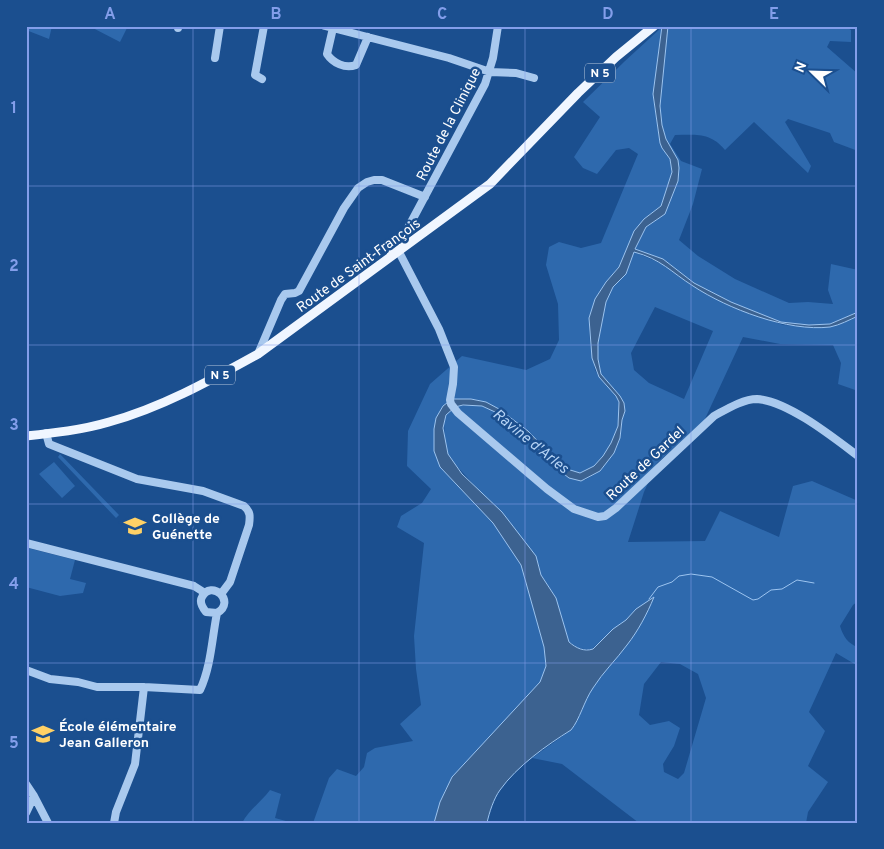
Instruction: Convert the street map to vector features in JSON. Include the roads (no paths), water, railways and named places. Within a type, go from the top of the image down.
[{"type":"main road","name":"Route de Saint-François","points":[[26,436],[90,427],[132,414],[211,379],[258,354],[403,250],[490,184],[578,93],[654,26]]},
{"type":"main road","points":[[388,260],[406,233],[419,237]]},
{"type":"street","points":[[215,58],[220,26]]},
{"type":"street","points":[[262,79],[255,75],[264,26]]},
{"type":"street","name":"Route de la Clinique","points":[[403,250],[406,233],[472,110],[490,72],[498,26]]},
{"type":"street","points":[[368,37],[356,65],[346,66],[335,61],[327,54],[329,27],[368,37],[449,58],[490,72],[516,73],[534,78]]},
{"type":"street","points":[[258,354],[281,300],[285,294],[299,291],[344,208],[358,188],[367,182],[382,180],[425,197]]},
{"type":"street","name":"Route de Gardel","points":[[403,250],[454,367],[454,384],[450,400],[454,409],[547,489],[574,509],[598,517],[604,516],[616,508],[714,416],[744,402],[756,399],[781,406],[828,433],[858,456]]},
{"type":"street","points":[[46,434],[49,444],[137,478],[203,491],[244,506],[249,510],[249,525],[230,582],[221,594]]},
{"type":"street","points":[[26,543],[194,586],[206,593]]},
{"type":"street","points":[[26,670],[50,679],[78,682],[97,687],[144,686],[200,690],[217,613],[224,605],[221,594],[214,590],[206,593],[201,602],[203,609],[209,613],[217,613]]},
{"type":"street","points":[[114,823],[116,812],[135,764],[144,686]]},
{"type":"street","points":[[26,784],[48,823]]},
{"type":"street","points":[[26,813],[34,796]]},
{"type":"water","name":"Ravine d'Arles","points":[[662,26],[668,26],[660,106],[666,139],[678,160],[678,181],[665,214],[646,227],[635,249],[663,259],[694,283],[731,302],[781,322],[809,325],[830,324],[858,312],[858,316],[834,326],[813,328],[796,326],[759,317],[707,295],[659,262],[634,252],[626,274],[613,287],[606,302],[598,343],[598,359],[601,374],[620,396],[624,403],[625,411],[620,438],[614,453],[600,471],[581,481],[569,478],[555,467],[526,436],[510,426],[495,412],[482,406],[463,405],[455,407],[446,415],[443,428],[448,454],[462,474],[502,512],[536,556],[541,575],[556,598],[569,642],[580,649],[593,649],[636,609],[654,597],[635,634],[593,688],[571,730],[533,757],[507,781],[496,797],[487,823],[434,823],[440,802],[452,777],[540,682],[546,666],[544,647],[521,565],[493,523],[440,467],[434,451],[436,418],[443,406],[452,399],[471,399],[486,402],[499,409],[528,431],[567,469],[580,473],[594,466],[611,443],[618,426],[619,402],[599,377],[592,358],[589,318],[595,299],[619,267],[634,231],[644,219],[661,206],[672,172],[670,159],[660,143],[653,94]]},
{"type":"waterway","points":[[649,599],[658,587],[672,582],[679,576],[691,574],[712,577],[753,600],[758,599],[771,590],[782,589],[797,580],[814,583]]},
{"type":"place","name":"Collège de Guénette","points":[[135,526]]},
{"type":"place","name":"École élémentaire Jean Galleron","points":[[43,734]]}]
